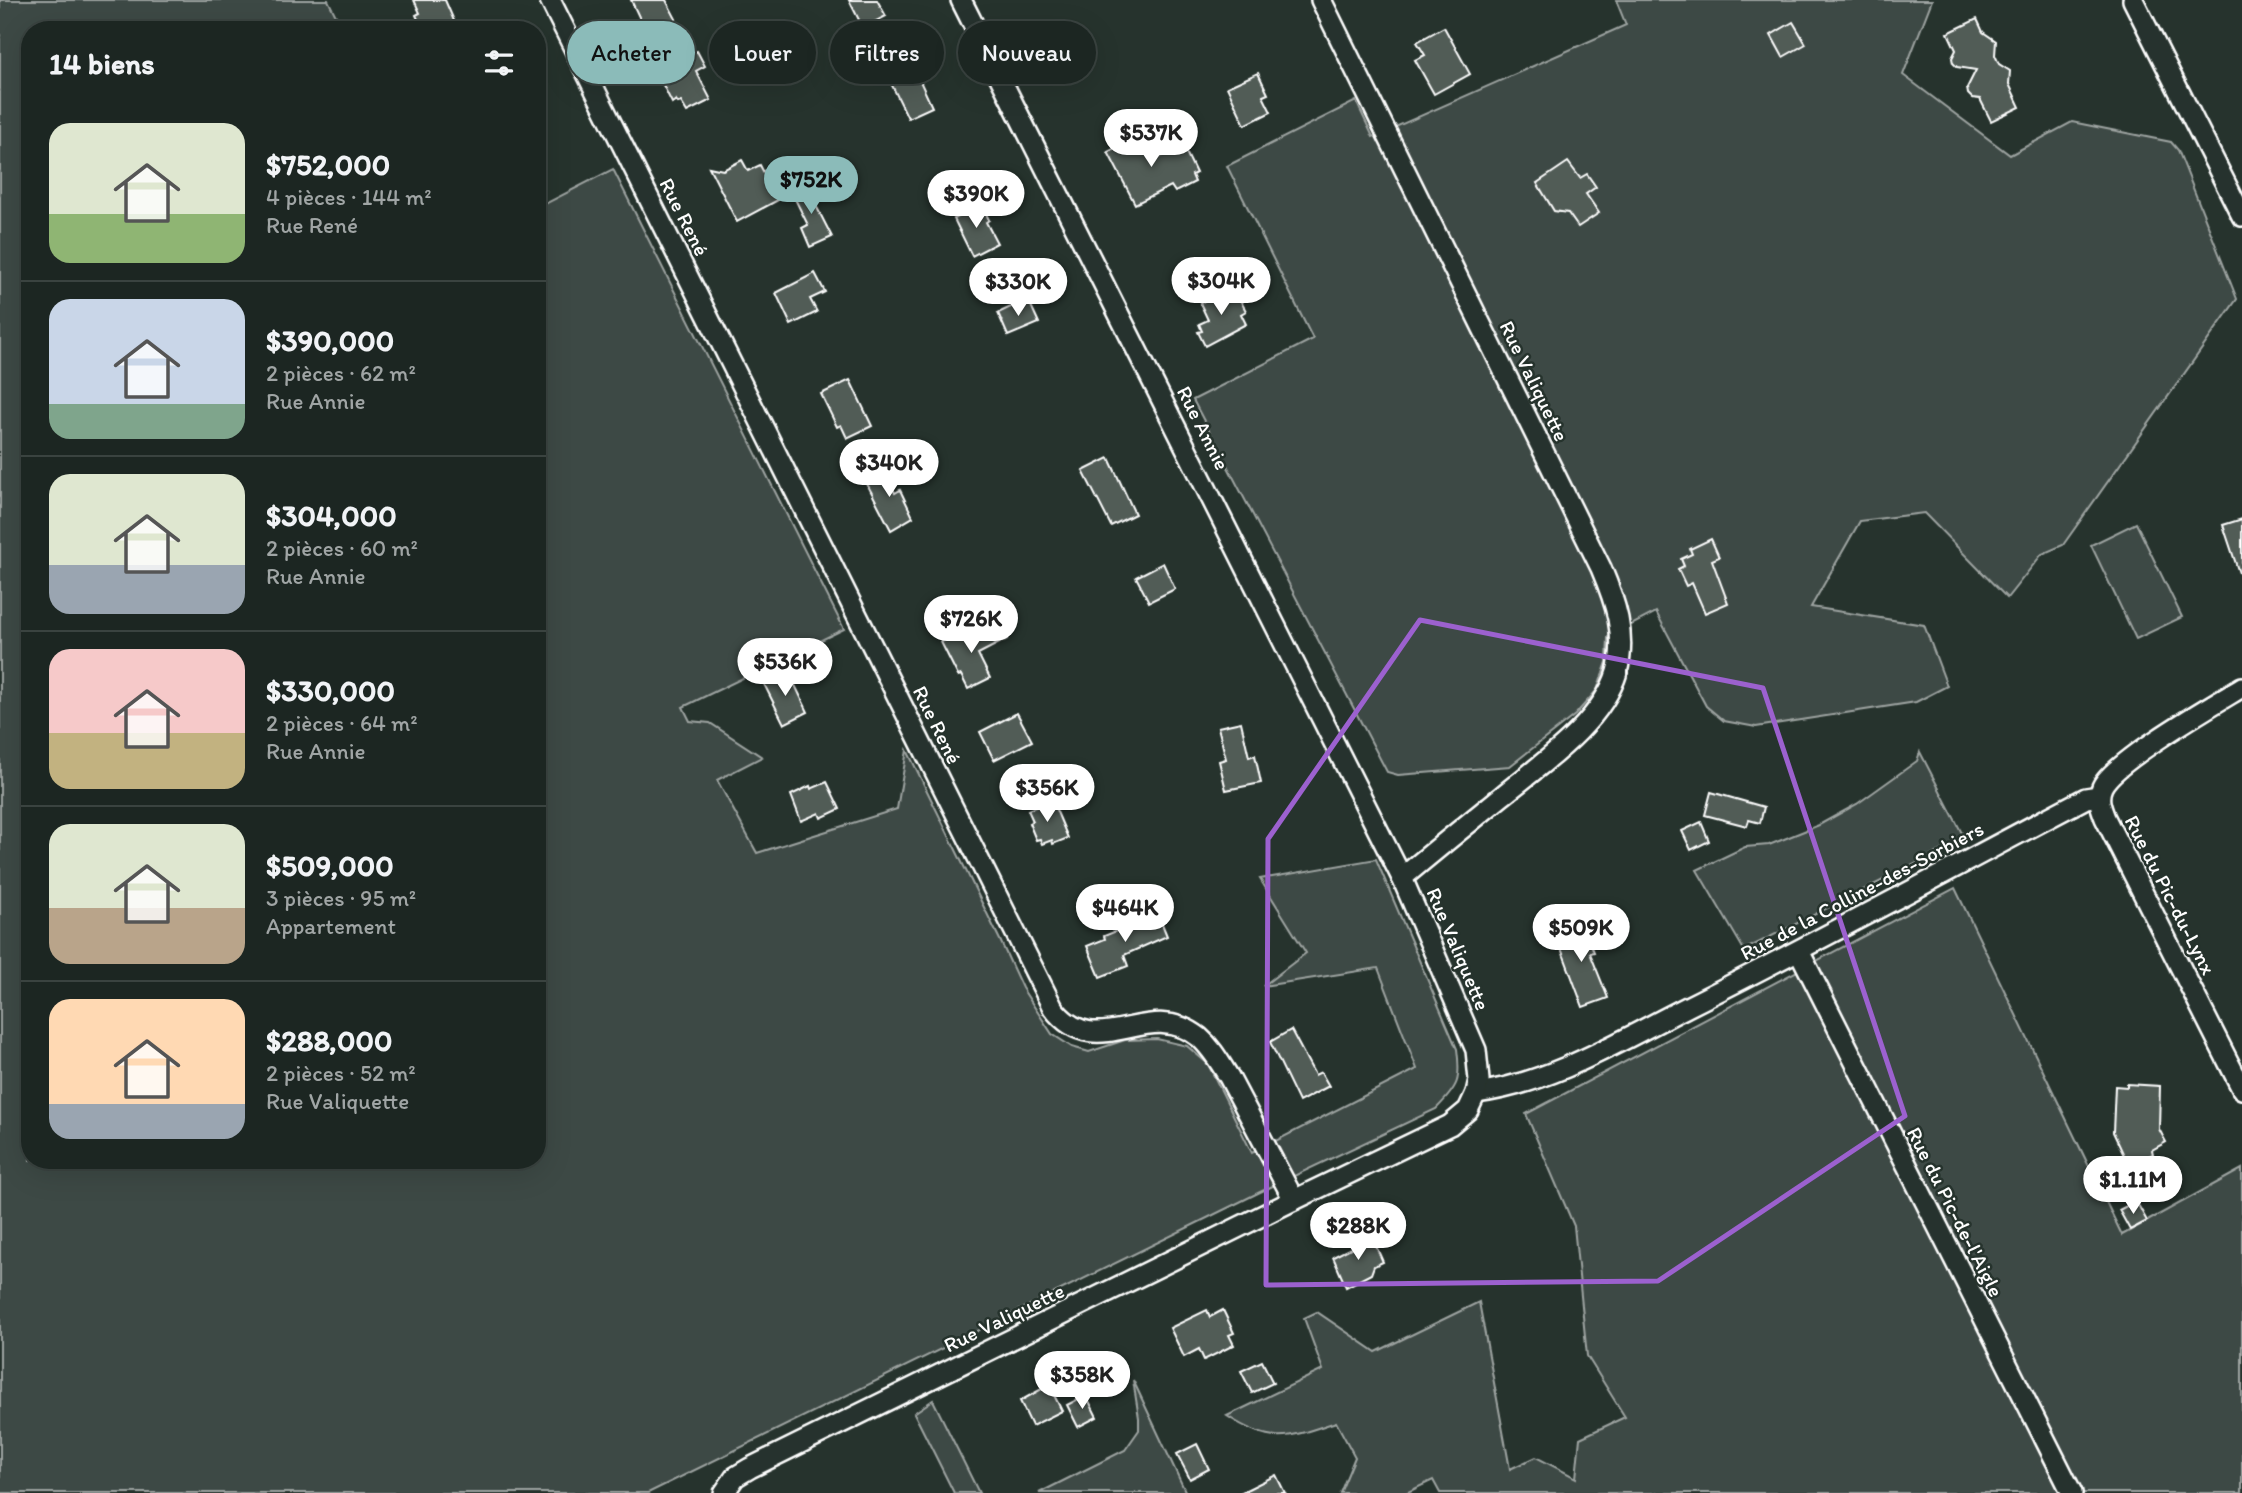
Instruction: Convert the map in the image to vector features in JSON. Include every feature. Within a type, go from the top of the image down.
[{"type":"street","name":"Rue René","points":[[550,0],[1049,1002],[1061,1019],[1080,1031],[1102,1033],[1158,1023],[1181,1027],[1201,1039],[1229,1077],[1294,1200]]},
{"type":"street","name":"Rue Annie","points":[[961,0],[1402,877]]},
{"type":"street","name":"Rue Valiquette","points":[[724,1493],[736,1477],[750,1468],[1443,1129],[1468,1110],[1476,1093],[1479,1080],[1476,1050],[1402,877],[1558,751],[1582,727],[1605,698],[1617,672],[1620,625],[1612,594],[1601,568],[1321,0]]},
{"type":"street","points":[[2133,0],[2242,216]]},
{"type":"street","points":[[2099,796],[2106,779],[2127,761],[2242,687]]},
{"type":"street","name":"Rue de la Colline-des-Sorbiers","points":[[1476,1093],[1518,1085],[1577,1061],[1799,951],[2086,798],[2099,796]]},
{"type":"street","name":"Rue du Pic-du-Lynx","points":[[2099,796],[2105,818],[2242,1089]]},
{"type":"street","name":"Rue du Pic-de-l'Aigle","points":[[1799,951],[2071,1493]]},
{"type":"highlighted area","points":[[1420,620],[1763,688],[1905,1116],[1658,1281],[1266,1285],[1268,839]]},
{"type":"shaded area","points":[[0,0],[328,0],[338,21],[21,21],[21,1169],[546,1169],[546,203],[613,169],[844,629],[683,707],[690,721],[710,723],[762,757],[717,780],[757,853],[897,809],[907,750],[1022,988],[1052,1034],[1072,1047],[1089,1052],[1125,1040],[1157,1039],[1187,1046],[1208,1064],[1252,1153],[1417,1069],[1378,968],[1263,986],[1306,953],[1260,879],[1376,859],[1457,1049],[1457,1082],[1436,1109],[1258,1193],[648,1493],[0,1493]]},
{"type":"shaded area","points":[[1616,0],[1932,0],[1903,75],[2010,155],[2072,122],[2171,142],[2178,150],[2237,299],[2063,545],[2042,554],[2007,598],[1924,513],[1860,521],[1811,607],[1924,625],[1947,686],[1916,702],[1756,727],[1724,721],[1706,706],[1656,612],[1608,637],[1607,662],[1597,690],[1575,715],[1510,766],[1398,775],[1387,772],[1193,400],[1313,339],[1227,166],[1356,101],[1373,137],[1626,25]]},
{"type":"shaded area","points":[[2136,523],[2182,617],[2136,639],[2091,545]]},
{"type":"shaded area","points":[[1920,752],[1965,839],[1744,950],[1697,870],[1745,847],[1769,845],[1819,825],[1857,804],[1917,761]]},
{"type":"shaded area","points":[[1955,888],[2122,1235],[2242,1169],[2242,1493],[1440,1493],[1433,1480],[1406,1493],[1340,1493],[1355,1457],[1336,1422],[1281,1436],[1257,1432],[1227,1416],[1323,1370],[1304,1318],[1317,1312],[1376,1352],[1479,1302],[1510,1469],[1536,1457],[1576,1478],[1580,1438],[1625,1417],[1587,1356],[1574,1226],[1526,1114]]},
{"type":"shaded area","points":[[1133,1380],[1186,1493],[1039,1493],[1125,1450],[1139,1430]]},
{"type":"shaded area","points":[[933,1400],[979,1493],[954,1493],[914,1413]]},
{"type":"building","points":[[414,0],[445,0],[454,21],[419,21],[416,15],[420,13]]},
{"type":"building","points":[[631,0],[666,0],[676,19],[672,21],[641,21]]},
{"type":"building","points":[[849,0],[877,0],[886,16],[876,21],[860,21]]},
{"type":"building","points":[[1977,19],[1983,32],[1996,41],[1995,55],[1999,64],[2010,71],[2009,84],[2020,107],[1991,121],[1980,99],[1972,98],[1968,94],[1967,88],[1976,70],[1957,67],[1953,63],[1956,50],[1948,33]]},
{"type":"building","points":[[1793,22],[1806,44],[1783,57],[1771,35]]},
{"type":"building","points":[[1444,27],[1470,74],[1434,94],[1415,60],[1425,55],[1417,42]]},
{"type":"building","points":[[697,51],[705,66],[696,71],[711,100],[687,112],[681,102],[676,100],[672,103],[663,85],[695,84]]},
{"type":"building","points":[[1258,73],[1268,94],[1263,96],[1271,112],[1245,125],[1227,87]]},
{"type":"building","points":[[891,84],[921,84],[932,107],[908,118]]},
{"type":"building","points":[[1145,133],[1158,158],[1178,148],[1180,152],[1185,150],[1196,173],[1192,175],[1195,182],[1175,192],[1171,186],[1135,204],[1108,152]]},
{"type":"building","points":[[742,160],[748,171],[760,165],[778,200],[737,222],[709,167],[723,170]]},
{"type":"building","points":[[1568,162],[1580,178],[1587,174],[1596,187],[1586,194],[1599,213],[1578,227],[1568,213],[1554,211],[1537,183]]},
{"type":"building","points":[[804,182],[832,237],[810,247],[802,228],[808,225],[790,189]]},
{"type":"building","points":[[982,205],[989,220],[986,222],[997,243],[972,256],[954,219]]},
{"type":"building","points":[[815,273],[825,292],[810,299],[817,312],[791,325],[776,293]]},
{"type":"building","points":[[1229,289],[1234,298],[1238,296],[1246,311],[1241,314],[1246,324],[1205,346],[1198,332],[1202,331],[1199,324],[1208,320],[1200,303]]},
{"type":"building","points":[[1028,299],[1039,323],[1008,336],[998,313]]},
{"type":"building","points":[[850,380],[872,426],[847,438],[841,425],[837,427],[821,394]]},
{"type":"building","points":[[1109,458],[1135,514],[1111,526],[1083,471]]},
{"type":"building","points":[[883,468],[895,493],[900,490],[913,517],[891,530],[864,478]]},
{"type":"building","points":[[2242,519],[2242,573],[2239,573],[2223,525]]},
{"type":"building","points":[[1711,539],[1719,557],[1712,560],[1728,603],[1705,613],[1692,583],[1686,586],[1678,569],[1684,566],[1681,559],[1692,554],[1690,549]]},
{"type":"building","points":[[1163,563],[1175,589],[1149,602],[1136,577]]},
{"type":"building","points":[[1002,628],[1007,639],[978,654],[990,678],[968,689],[961,675],[958,676],[941,642],[966,629],[972,641]]},
{"type":"building","points":[[783,672],[790,685],[794,683],[808,712],[784,724],[763,682]]},
{"type":"building","points":[[1017,713],[1032,741],[994,760],[980,732]]},
{"type":"building","points":[[1241,722],[1249,757],[1255,755],[1261,783],[1226,790],[1219,761],[1226,759],[1218,727]]},
{"type":"building","points":[[827,782],[840,809],[821,818],[819,813],[801,821],[791,795]]},
{"type":"building","points":[[1711,792],[1764,807],[1760,823],[1749,820],[1747,826],[1705,815]]},
{"type":"building","points":[[1052,800],[1068,838],[1053,844],[1052,840],[1042,844],[1040,839],[1036,840],[1029,823],[1033,821],[1028,810]]},
{"type":"building","points":[[1701,822],[1709,841],[1691,850],[1682,831]]},
{"type":"building","points":[[1158,914],[1167,936],[1124,955],[1128,966],[1100,977],[1087,946],[1105,939],[1104,936]]},
{"type":"building","points":[[1582,921],[1594,952],[1590,953],[1608,998],[1583,1007],[1555,932]]},
{"type":"building","points":[[1291,1030],[1315,1075],[1321,1072],[1329,1086],[1299,1102],[1270,1042]]},
{"type":"building","points":[[2127,1084],[2160,1086],[2159,1129],[2166,1142],[2152,1150],[2153,1154],[2129,1166],[2113,1132],[2115,1086],[2127,1087]]},
{"type":"building","points":[[2136,1201],[2147,1221],[2130,1230],[2119,1210]]},
{"type":"building","points":[[1372,1237],[1383,1262],[1374,1266],[1371,1274],[1346,1287],[1333,1257]]},
{"type":"building","points":[[1207,1310],[1210,1317],[1223,1310],[1234,1333],[1229,1335],[1234,1345],[1204,1360],[1199,1349],[1184,1357],[1170,1328]]},
{"type":"building","points":[[1262,1361],[1273,1383],[1252,1393],[1241,1371]]},
{"type":"building","points":[[1049,1385],[1062,1411],[1032,1426],[1020,1401]]},
{"type":"building","points":[[1086,1395],[1097,1417],[1078,1427],[1067,1405]]},
{"type":"building","points":[[1197,1444],[1209,1469],[1190,1479],[1177,1454]]},
{"type":"building","points":[[1276,1475],[1285,1493],[1240,1493]]}]
